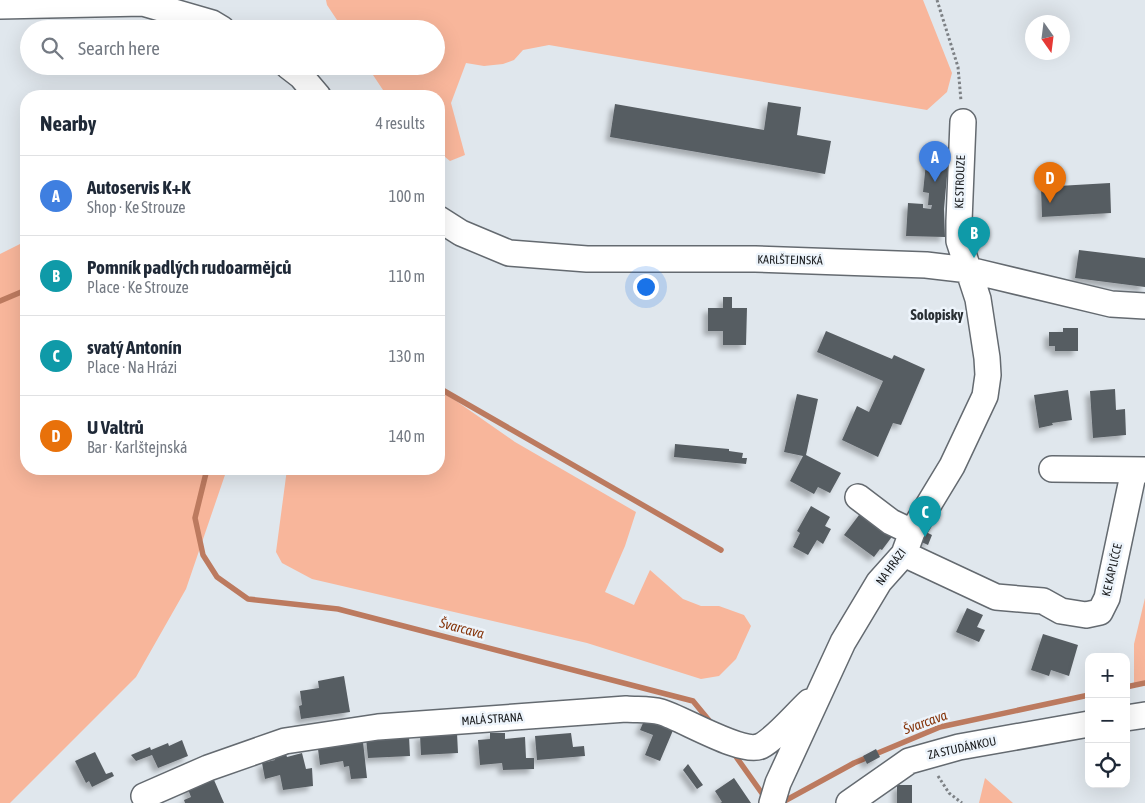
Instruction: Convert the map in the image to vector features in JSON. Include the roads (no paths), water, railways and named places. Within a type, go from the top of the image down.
[{"type":"street","points":[[0,6],[143,1],[200,20]]},
{"type":"street","points":[[300,75],[313,90]]},
{"type":"street","name":"KE STROUZE","points":[[963,122],[959,220],[960,241],[969,270]]},
{"type":"street","name":"KARLŠTEJNSKÁ","points":[[445,223],[461,233],[509,253],[587,259],[754,259],[926,265],[969,270],[1111,304],[1145,306]]},
{"type":"street","name":"NA HRÁZI","points":[[775,793],[843,642],[879,582],[908,543],[952,466],[984,396],[988,375],[987,358],[978,299],[969,270]]},
{"type":"street","name":"KE KAPLIČCE","points":[[908,543],[996,597],[1043,601],[1061,611],[1086,615],[1100,612],[1107,598],[1139,470],[1052,469]]},
{"type":"street","points":[[858,497],[891,522],[908,543]]},
{"type":"street","name":"MALÁ STRANA","points":[[144,796],[208,768],[285,741],[378,727],[626,709],[660,712],[749,748],[761,746],[777,733],[821,689]]},
{"type":"street","points":[[1130,717],[1145,714]]},
{"type":"street","name":"ZA STUDÁNKOU","points":[[849,803],[908,761],[959,747],[1085,725]]},
{"type":"waterway","name":"Švarcava","points":[[0,301],[20,293]]},
{"type":"waterway","points":[[445,391],[721,550]]},
{"type":"waterway","name":"Švarcava","points":[[206,475],[195,518],[203,555],[217,577],[248,599],[338,609],[693,701],[712,724]]},
{"type":"waterway","name":"Švarcava","points":[[1130,686],[1145,683]]},
{"type":"waterway","name":"Švarcava","points":[[781,803],[854,763],[940,727],[1085,696]]},
{"type":"waterway","name":"Švarcava","points":[[732,751],[766,799]]},
{"type":"place","name":"Autoservis K+K","points":[[935,182]]},
{"type":"place","name":"U Valtrů","points":[[1050,203]]},
{"type":"place","name":"Pomník padlých rudoarmějců","points":[[974,258]]},
{"type":"place","name":"svatý Antonín","points":[[925,537]]},
{"type":"district","name":"Solopisky","points":[[937,314]]}]
